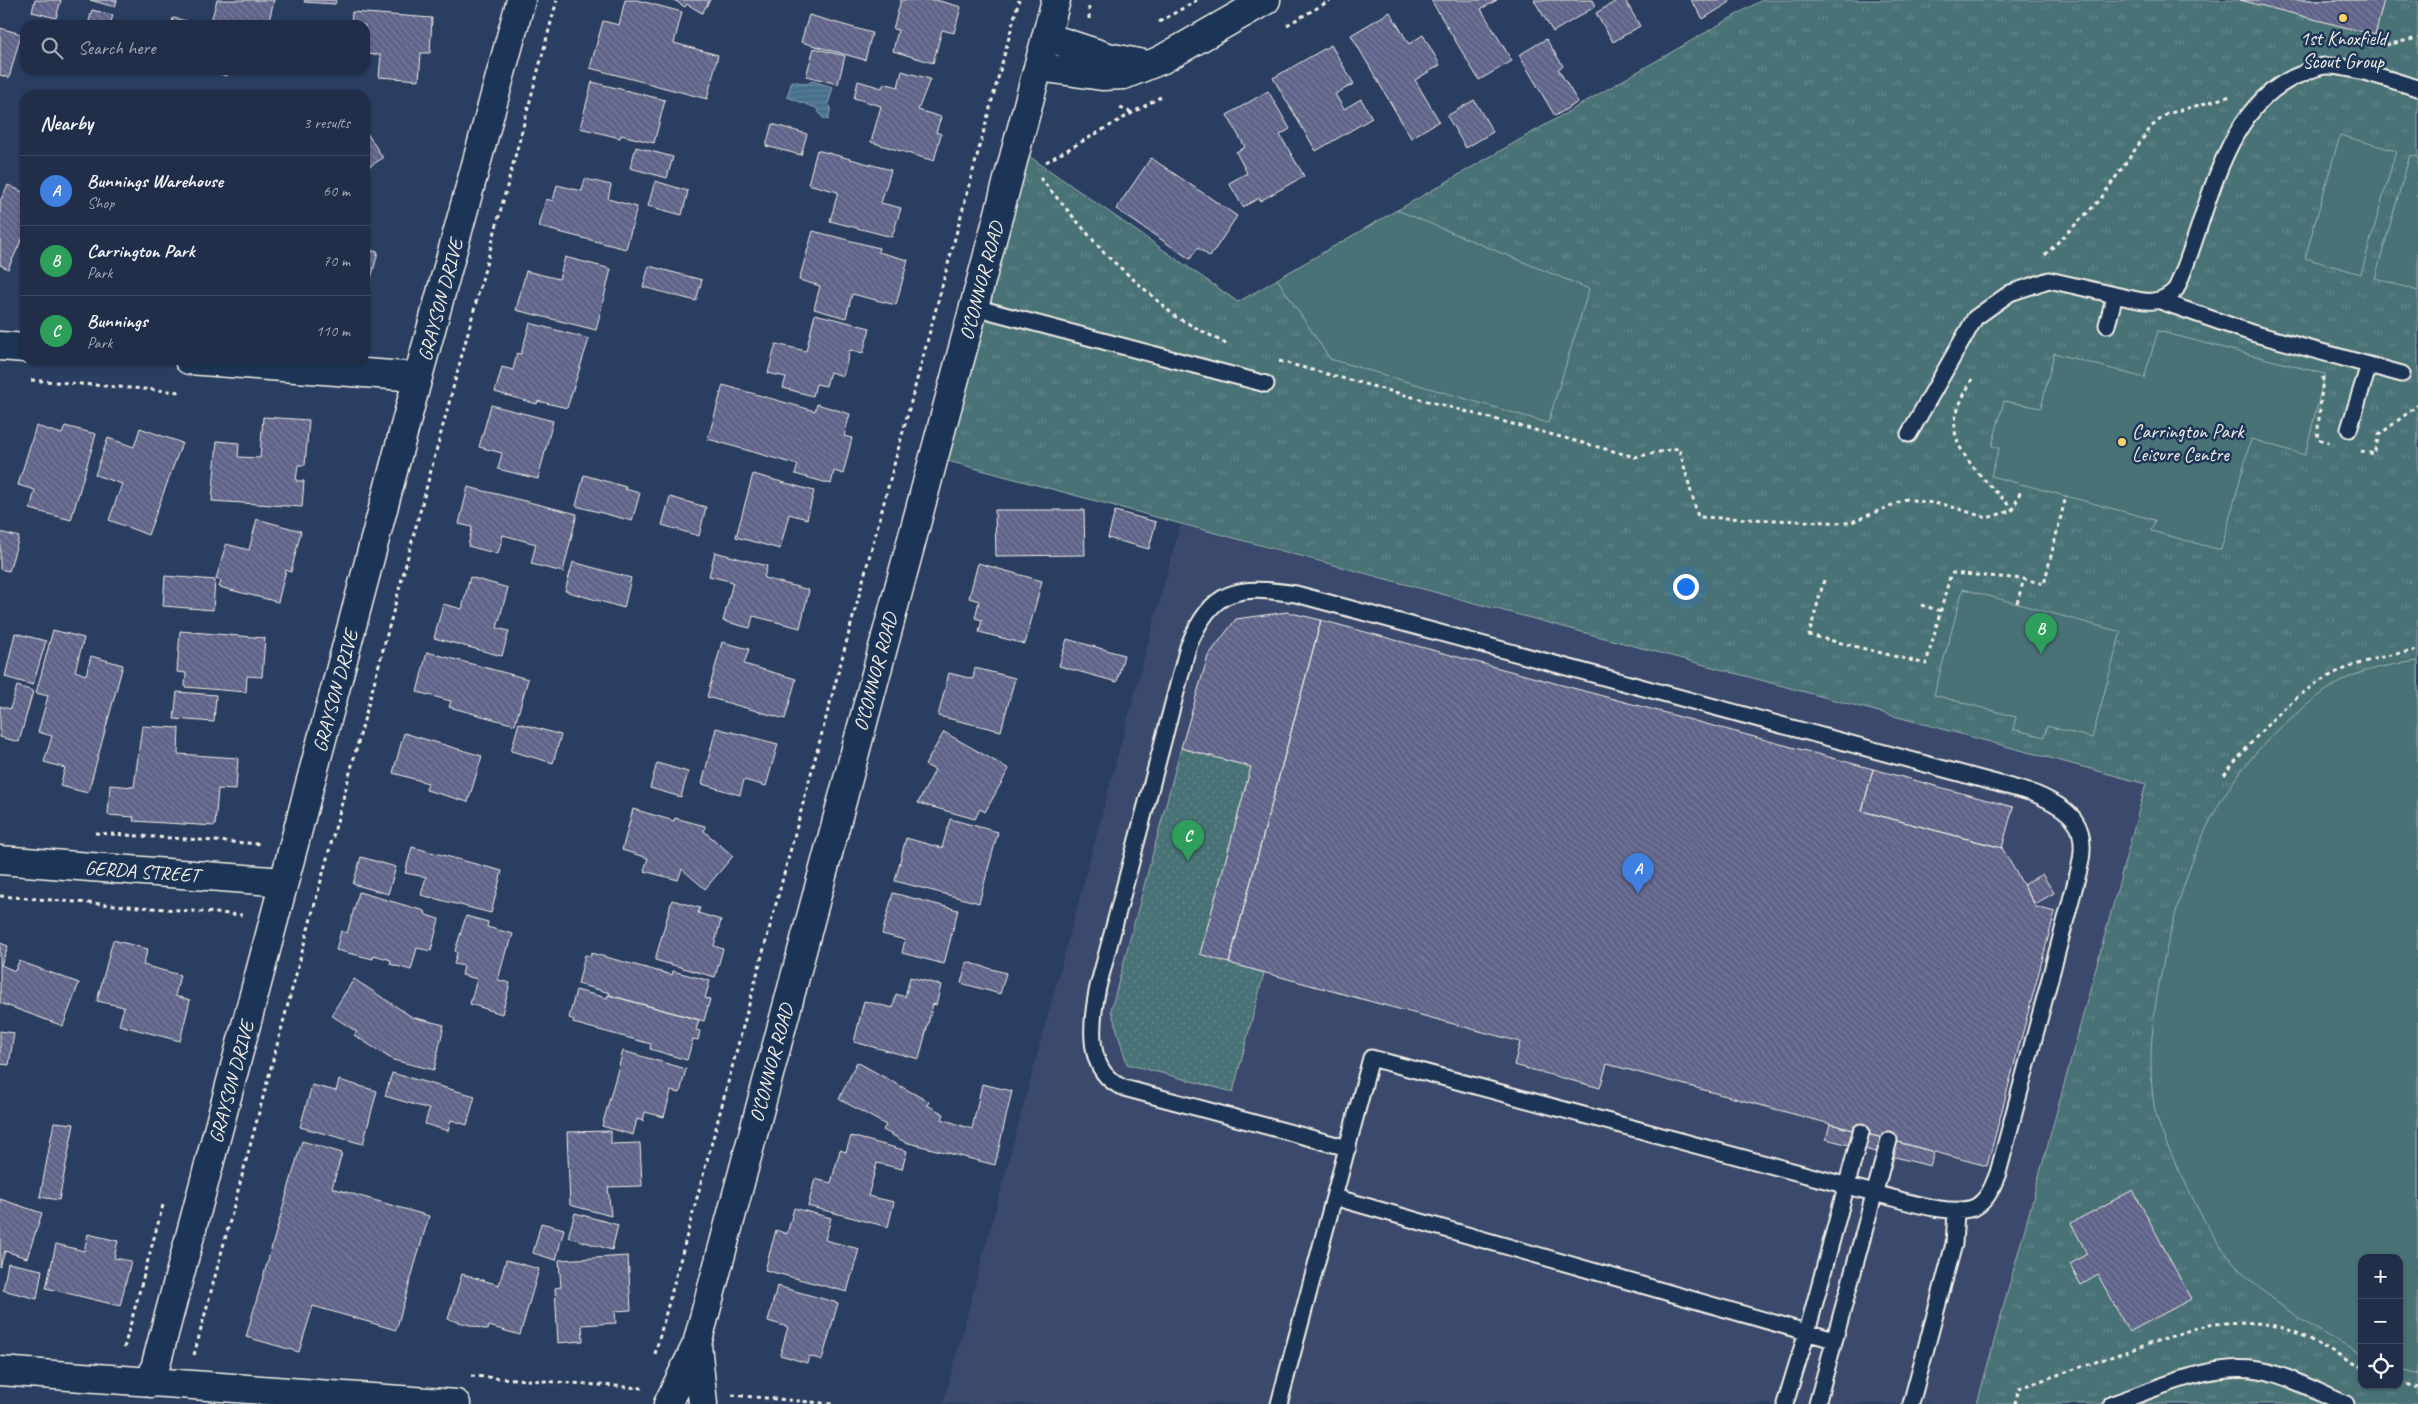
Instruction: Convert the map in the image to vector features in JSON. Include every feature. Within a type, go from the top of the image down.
[{"type":"street","name":"GRAYSON DRIVE","points":[[151,1383],[418,377],[522,0]]},
{"type":"street","name":"O'CONNOR ROAD","points":[[668,1404],[697,1344],[819,880],[1056,0]]},
{"type":"street","points":[[1039,66],[1102,76],[1124,75],[1167,57],[1266,0]]},
{"type":"street","points":[[1046,37],[1108,57],[1147,65]]},
{"type":"street","points":[[0,346],[20,348]]},
{"type":"street","points":[[256,365],[418,377]]},
{"type":"street","name":"GERDA STREET","points":[[0,860],[284,882]]},
{"type":"street","name":"O'CONNOR ROAD","points":[[697,1344],[713,1399]]},
{"type":"street","points":[[0,1371],[456,1404]]},
{"type":"lane","points":[[2160,301],[2173,292],[2181,279],[2221,166],[2234,138],[2245,118],[2258,103],[2278,86],[2293,76],[2325,66],[2343,68],[2418,88]]},
{"type":"lane","points":[[1908,434],[1975,318],[2010,293],[2049,280],[2145,302],[2160,301],[2252,333],[2402,374]]},
{"type":"lane","points":[[2106,326],[2115,295]]},
{"type":"lane","points":[[974,308],[1266,384]]},
{"type":"lane","points":[[2349,429],[2369,365]]},
{"type":"lane","points":[[1279,1404],[1348,1148],[1371,1058],[1874,1193],[1956,1212],[1977,1206],[1992,1191],[2079,870],[2084,841],[2081,830],[2061,806],[2034,793],[1302,596],[1281,592],[1251,590],[1225,596],[1205,612],[1194,634],[1150,786],[1093,1011],[1091,1031],[1094,1048],[1098,1062],[1109,1078],[1124,1088],[1348,1148]]},
{"type":"lane","points":[[1785,1404],[1807,1332],[1860,1132]]},
{"type":"lane","points":[[1817,1404],[1889,1140]]},
{"type":"lane","points":[[1334,1197],[1834,1340]]},
{"type":"lane","points":[[1911,1404],[1954,1244],[1956,1212]]},
{"type":"lane","points":[[2112,1404],[2216,1370],[2241,1368],[2276,1374],[2346,1404]]},
{"type":"path","points":[[194,1355],[557,0]]},
{"type":"path","points":[[653,1360],[1019,0]]},
{"type":"path","points":[[1089,0],[1089,27]]},
{"type":"path","points":[[1156,24],[1197,0]]},
{"type":"path","points":[[2365,46],[2386,45],[2418,38]]},
{"type":"path","points":[[2010,293],[2018,282],[2099,201],[2151,127],[2167,114],[2210,100],[2233,96]]},
{"type":"path","points":[[1040,178],[1106,255],[1169,311],[1176,317],[1234,349]]},
{"type":"path","points":[[1271,359],[1635,457],[1679,448],[1698,518],[1850,523],[1906,499],[1946,505],[1988,518],[2013,510]]},
{"type":"path","points":[[2324,369],[2317,439],[2336,444]]},
{"type":"path","points":[[1976,371],[1958,407],[1954,428],[1957,444],[1970,462],[2013,510]]},
{"type":"path","points":[[2355,449],[2374,454],[2379,435],[2418,405]]},
{"type":"path","points":[[2013,510],[2021,490]]},
{"type":"path","points":[[1824,580],[1809,635],[1926,664],[1951,573],[2024,579],[2044,584],[2066,496]]},
{"type":"path","points":[[2018,603],[2024,579]]},
{"type":"path","points":[[1922,605],[1941,611]]},
{"type":"path","points":[[2224,775],[2269,723],[2305,691],[2346,668],[2418,650]]},
{"type":"path","points":[[93,833],[261,844]]},
{"type":"path","points":[[0,896],[242,915]]},
{"type":"path","points":[[2015,1404],[2019,1388],[2199,1327],[2223,1322],[2251,1322],[2296,1333],[2358,1365]]},
{"type":"path","points":[[2403,1383],[2418,1388]]},
{"type":"path","points":[[713,1399],[834,1404]]},
{"type":"shaded area","points":[[792,81],[807,84],[812,81],[833,87],[828,104],[831,107],[828,120],[823,118],[816,108],[787,97]]},
{"type":"shaded area","points":[[1180,525],[2146,784],[1977,1404],[943,1404]]},
{"type":"green space","points":[[1762,0],[2418,0],[2418,1404],[1977,1404],[2146,784],[933,457],[1016,147],[1238,302]]},
{"type":"green space","points":[[2340,135],[2396,151],[2361,274],[2305,258]]},
{"type":"green space","points":[[2410,155],[2418,157],[2418,291],[2375,278]]},
{"type":"green space","points":[[1397,210],[1589,289],[1548,423],[1330,359],[1277,279]]},
{"type":"green space","name":"Carrington Park Leisure Centre","points":[[2158,331],[2325,374],[2305,455],[2251,439],[2221,550],[2151,531],[2155,520],[1991,476],[1999,448],[1992,446],[2004,401],[2041,408],[2054,353],[2144,378]]},
{"type":"green space","points":[[1963,589],[2121,632],[2092,738],[2047,726],[2044,737],[2013,729],[2016,717],[1934,695]]},
{"type":"green space","points":[[2418,661],[2418,1374],[2403,1369],[2403,1254],[2358,1254],[2358,1351],[2322,1332],[2283,1307],[2248,1278],[2213,1236],[2203,1218],[2158,1122],[2154,1105],[2151,1066],[2151,1046],[2156,1006],[2176,912],[2197,849],[2227,791],[2246,764],[2269,739],[2326,690],[2351,676]]},
{"type":"green space","points":[[1181,748],[1251,767],[1200,954],[1264,973],[1233,1092],[1127,1064],[1111,1010]]},
{"type":"building","points":[[35,0],[61,0],[56,18],[32,12]]},
{"type":"building","points":[[90,0],[117,0],[115,7]]},
{"type":"building","points":[[217,0],[274,0],[269,20],[211,20]]},
{"type":"building","points":[[305,0],[336,0],[335,4],[304,2]]},
{"type":"building","points":[[625,0],[637,0],[682,12],[674,43],[718,55],[707,99],[590,68],[603,21],[619,25]]},
{"type":"building","points":[[674,0],[710,0],[702,13],[687,4],[685,7]]},
{"type":"building","points":[[901,0],[936,0],[961,7],[954,33],[942,30],[933,63],[893,51],[898,30],[893,29]]},
{"type":"building","points":[[1431,0],[1497,0],[1481,9],[1512,61],[1479,80]]},
{"type":"building","points":[[1534,0],[1593,0],[1596,6],[1553,32]]},
{"type":"building","points":[[1618,0],[1625,0],[1640,26],[1613,42],[1596,13]]},
{"type":"building","points":[[1691,0],[1729,0],[1730,2],[1703,19]]},
{"type":"building","name":"1st Knoxfield Scout Group","points":[[2240,0],[2384,0],[2375,35]]},
{"type":"building","points":[[92,10],[113,15],[112,20],[89,20]]},
{"type":"building","points":[[352,12],[432,18],[430,53],[421,53],[419,80],[379,77],[381,55],[370,54],[370,20],[351,20]]},
{"type":"building","points":[[1390,12],[1409,44],[1423,35],[1440,65],[1415,80],[1439,121],[1411,138],[1351,35]]},
{"type":"building","points":[[809,15],[872,33],[865,60],[801,42]]},
{"type":"building","points":[[0,28],[20,34],[20,38],[9,78],[0,75]]},
{"type":"building","points":[[1546,39],[1563,66],[1558,69],[1578,102],[1555,116],[1519,55]]},
{"type":"building","points":[[1331,45],[1354,84],[1335,94],[1344,109],[1361,99],[1372,118],[1316,151],[1273,78]]},
{"type":"building","points":[[814,48],[845,56],[838,84],[806,76]]},
{"type":"building","points":[[902,71],[930,79],[918,110],[941,117],[936,132],[941,134],[934,161],[871,142],[881,106],[854,98],[858,81],[882,88],[884,83],[898,87]]},
{"type":"building","points":[[592,82],[665,100],[654,143],[621,135],[620,138],[580,128]]},
{"type":"building","points":[[1268,91],[1290,129],[1280,135],[1304,176],[1260,201],[1259,198],[1243,207],[1229,183],[1247,173],[1236,152],[1245,147],[1227,115]]},
{"type":"building","points":[[1474,100],[1493,132],[1466,148],[1447,116]]},
{"type":"building","points":[[772,124],[807,134],[801,155],[766,146]]},
{"type":"building","points":[[370,138],[383,158],[370,166]]},
{"type":"building","points":[[636,147],[673,157],[667,178],[630,168]]},
{"type":"building","points":[[817,150],[891,170],[881,203],[901,208],[892,237],[830,221],[838,192],[808,184]]},
{"type":"building","points":[[1151,158],[1237,216],[1210,257],[1198,248],[1190,259],[1116,209]]},
{"type":"building","points":[[585,179],[611,185],[608,199],[637,207],[626,249],[539,227],[546,199],[553,201],[557,185],[582,191]]},
{"type":"building","points":[[655,181],[688,191],[682,215],[648,206]]},
{"type":"building","points":[[8,185],[20,191],[20,243],[8,269],[0,265],[0,201]]},
{"type":"building","points":[[813,231],[879,248],[878,252],[908,260],[896,305],[852,294],[846,318],[814,309],[820,286],[799,280]]},
{"type":"building","points":[[370,250],[378,252],[370,283]]},
{"type":"building","points":[[565,257],[611,269],[596,330],[516,310],[526,271],[559,279]]},
{"type":"building","points":[[649,266],[702,280],[696,301],[643,287]]},
{"type":"building","points":[[815,314],[870,328],[863,353],[850,350],[843,376],[830,372],[826,386],[816,384],[813,396],[783,388],[786,377],[768,373],[776,344],[806,351]]},
{"type":"building","points":[[530,323],[589,339],[567,408],[538,401],[537,404],[495,392],[502,367],[513,370],[517,353],[521,354]]},
{"type":"building","points":[[723,385],[815,411],[817,404],[850,414],[844,436],[852,438],[843,474],[834,471],[831,484],[795,474],[798,465],[708,439]]},
{"type":"building","points":[[491,405],[553,421],[538,479],[498,469],[502,453],[479,447]]},
{"type":"building","points":[[263,417],[309,420],[305,465],[298,465],[296,481],[304,481],[302,507],[212,501],[217,441],[239,443],[238,457],[260,458]]},
{"type":"building","points":[[36,426],[62,434],[65,426],[96,434],[71,520],[30,509],[35,490],[18,485]]},
{"type":"building","points":[[140,428],[182,443],[148,535],[109,520],[122,484],[95,475],[108,438],[134,447]]},
{"type":"building","points":[[753,474],[814,491],[807,519],[789,514],[780,549],[736,537]]},
{"type":"building","points":[[584,475],[640,493],[632,521],[576,506]]},
{"type":"building","points":[[468,487],[577,514],[563,572],[531,564],[536,544],[503,535],[498,554],[468,546],[472,527],[459,524]]},
{"type":"building","points":[[670,497],[706,507],[699,536],[662,525]]},
{"type":"building","points":[[995,510],[1084,510],[1085,555],[996,556]]},
{"type":"building","points":[[1115,511],[1156,522],[1149,549],[1108,538]]},
{"type":"building","points":[[257,519],[301,531],[291,572],[286,570],[278,602],[219,587],[221,581],[216,579],[226,544],[249,550]]},
{"type":"building","points":[[0,532],[19,537],[9,571],[0,569]]},
{"type":"building","points":[[715,552],[767,566],[764,578],[809,590],[800,628],[753,616],[750,628],[723,621],[733,582],[709,576]]},
{"type":"building","points":[[573,562],[631,578],[624,608],[565,591]]},
{"type":"building","points":[[978,563],[1042,581],[1025,644],[979,632],[982,620],[975,618],[979,601],[969,598]]},
{"type":"building","points":[[165,576],[215,580],[213,610],[163,606]]},
{"type":"building","points":[[470,577],[508,588],[497,628],[509,631],[502,656],[434,638],[443,604],[462,609]]},
{"type":"building","points":[[1287,612],[1321,620],[1229,963],[1200,954],[1251,767],[1181,748],[1208,656],[1236,619]]},
{"type":"building","points":[[1321,620],[1873,769],[1862,811],[2002,848],[2036,907],[2055,912],[1987,1166],[1607,1064],[1600,1088],[1514,1065],[1520,1042],[1229,963]]},
{"type":"building","points":[[53,630],[84,638],[75,671],[86,675],[91,656],[123,665],[88,793],[60,786],[65,768],[44,762],[52,736],[38,732],[48,696],[36,693]]},
{"type":"building","points":[[180,631],[265,638],[262,677],[247,676],[246,692],[185,687],[186,673],[177,672]]},
{"type":"building","points":[[15,633],[46,641],[33,685],[5,677]]},
{"type":"building","points":[[1067,639],[1124,655],[1117,682],[1059,666]]},
{"type":"building","points":[[722,642],[749,649],[744,664],[796,679],[785,719],[707,697]]},
{"type":"building","points":[[427,652],[528,679],[515,725],[449,707],[451,701],[417,692]]},
{"type":"building","points":[[975,668],[1015,678],[1001,731],[938,716],[949,673],[973,679]]},
{"type":"building","points":[[17,686],[33,691],[19,742],[0,737],[0,706],[10,709]]},
{"type":"building","points":[[177,692],[216,695],[214,722],[174,719]]},
{"type":"building","points":[[519,723],[561,735],[553,763],[511,751]]},
{"type":"building","points":[[142,726],[179,728],[178,754],[238,758],[236,790],[218,789],[215,826],[133,821],[134,817],[108,815],[110,785],[134,787]]},
{"type":"building","points":[[716,728],[778,744],[766,786],[744,780],[740,795],[702,784]]},
{"type":"building","points":[[944,732],[1009,769],[985,812],[980,809],[975,819],[918,803],[935,770],[925,765]]},
{"type":"building","points":[[404,733],[482,756],[468,802],[426,790],[428,783],[393,773]]},
{"type":"building","points":[[657,763],[688,772],[681,797],[650,788]]},
{"type":"building","points":[[1873,769],[2013,807],[2002,848],[1862,811]]},
{"type":"building","points":[[633,809],[674,821],[675,818],[705,826],[704,831],[733,856],[705,889],[682,869],[678,880],[644,871],[648,858],[622,850]]},
{"type":"building","points":[[950,819],[998,832],[979,903],[895,881],[906,838],[942,848]]},
{"type":"building","points":[[412,847],[502,871],[491,913],[421,895],[426,877],[405,873]]},
{"type":"building","points":[[361,857],[396,867],[388,894],[353,884]]},
{"type":"building","points":[[2042,874],[2054,893],[2035,904],[2023,885]]},
{"type":"building","points":[[359,892],[425,911],[426,915],[439,919],[431,951],[417,948],[411,970],[390,964],[391,960],[374,955],[373,959],[336,950],[341,931],[347,933]]},
{"type":"building","points":[[893,893],[958,910],[944,964],[902,953],[905,940],[882,934]]},
{"type":"building","points":[[672,900],[700,908],[698,913],[721,920],[714,946],[723,949],[715,977],[655,960]]},
{"type":"building","points":[[466,916],[488,922],[487,927],[513,934],[509,947],[507,947],[498,980],[510,983],[502,1014],[470,1004],[477,979],[462,975],[464,966],[454,964],[457,953],[455,951]]},
{"type":"building","points":[[113,940],[148,949],[143,965],[180,975],[175,996],[190,1000],[180,1041],[119,1025],[124,1007],[97,1001]]},
{"type":"building","points":[[0,943],[8,946],[1,965],[15,971],[19,961],[79,983],[63,1026],[0,1003]]},
{"type":"building","points":[[591,953],[672,975],[673,971],[710,981],[705,998],[710,999],[704,1021],[609,995],[610,993],[578,984],[585,955],[591,956]]},
{"type":"building","points":[[967,962],[1006,973],[1000,994],[961,983]]},
{"type":"building","points":[[910,977],[941,985],[936,1005],[933,1004],[919,1059],[854,1042],[864,1001],[893,1008],[896,994],[905,997]]},
{"type":"building","points":[[354,979],[412,1017],[444,1025],[434,1070],[393,1060],[354,1035],[357,1032],[331,1015]]},
{"type":"building","points":[[576,990],[607,998],[608,995],[699,1020],[696,1030],[700,1031],[698,1040],[693,1039],[687,1060],[650,1049],[651,1044],[573,1023],[574,1020],[569,1018]]},
{"type":"building","points":[[0,1031],[14,1033],[9,1065],[0,1064]]},
{"type":"building","points":[[623,1051],[686,1069],[680,1093],[671,1091],[664,1117],[645,1112],[643,1121],[637,1119],[633,1135],[602,1126]]},
{"type":"building","points":[[857,1062],[929,1102],[927,1105],[944,1114],[942,1119],[972,1129],[982,1084],[1012,1091],[995,1165],[905,1142],[883,1130],[886,1125],[839,1099]]},
{"type":"building","points":[[392,1073],[475,1096],[467,1125],[451,1120],[448,1131],[425,1124],[429,1109],[385,1096]]},
{"type":"building","points":[[339,1080],[377,1091],[363,1144],[300,1127],[312,1085],[336,1091]]},
{"type":"building","points":[[54,1122],[74,1124],[59,1200],[40,1197]]},
{"type":"building","points":[[1830,1124],[1934,1152],[1930,1166],[1826,1139]]},
{"type":"building","points":[[611,1131],[611,1144],[640,1143],[642,1186],[608,1187],[611,1216],[570,1205],[567,1132]]},
{"type":"building","points":[[851,1136],[907,1151],[902,1169],[877,1163],[868,1196],[894,1202],[888,1227],[808,1206],[815,1179],[831,1183],[840,1150],[846,1152]]},
{"type":"building","points":[[302,1141],[342,1153],[332,1188],[429,1216],[396,1330],[313,1306],[299,1352],[246,1337]]},
{"type":"building","points":[[2133,1190],[2191,1299],[2129,1332],[2098,1275],[2081,1285],[2070,1264],[2087,1254],[2071,1223]]},
{"type":"building","points":[[0,1199],[42,1213],[27,1258],[5,1251],[0,1267]]},
{"type":"building","points":[[794,1208],[831,1218],[825,1240],[859,1249],[847,1292],[765,1270],[776,1230],[787,1234]]},
{"type":"building","points":[[575,1213],[618,1225],[612,1250],[568,1237]]},
{"type":"building","points":[[541,1223],[564,1229],[556,1260],[533,1253]]},
{"type":"building","points":[[88,1234],[118,1241],[114,1258],[131,1261],[120,1306],[46,1288],[56,1244],[84,1251]]},
{"type":"building","points":[[628,1256],[631,1310],[615,1311],[616,1323],[582,1325],[583,1341],[558,1343],[555,1288],[561,1287],[559,1260]]},
{"type":"building","points":[[506,1260],[539,1269],[520,1335],[489,1326],[488,1330],[448,1319],[462,1274],[499,1285]]},
{"type":"building","points":[[8,1263],[42,1270],[37,1299],[3,1290]]},
{"type":"building","points":[[777,1286],[838,1303],[822,1360],[809,1356],[807,1363],[780,1355],[788,1327],[768,1321]]},
{"type":"place","name":"1st Knoxfield Scout Group","points":[[2343,18]]},
{"type":"place","name":"Carrington Park Leisure Centre","points":[[2122,442]]},
{"type":"place","name":"Carrington Park","points":[[2041,654]]},
{"type":"place","name":"Bunnings","points":[[1188,861]]},
{"type":"place","name":"Bunnings Warehouse","points":[[1638,894]]}]
